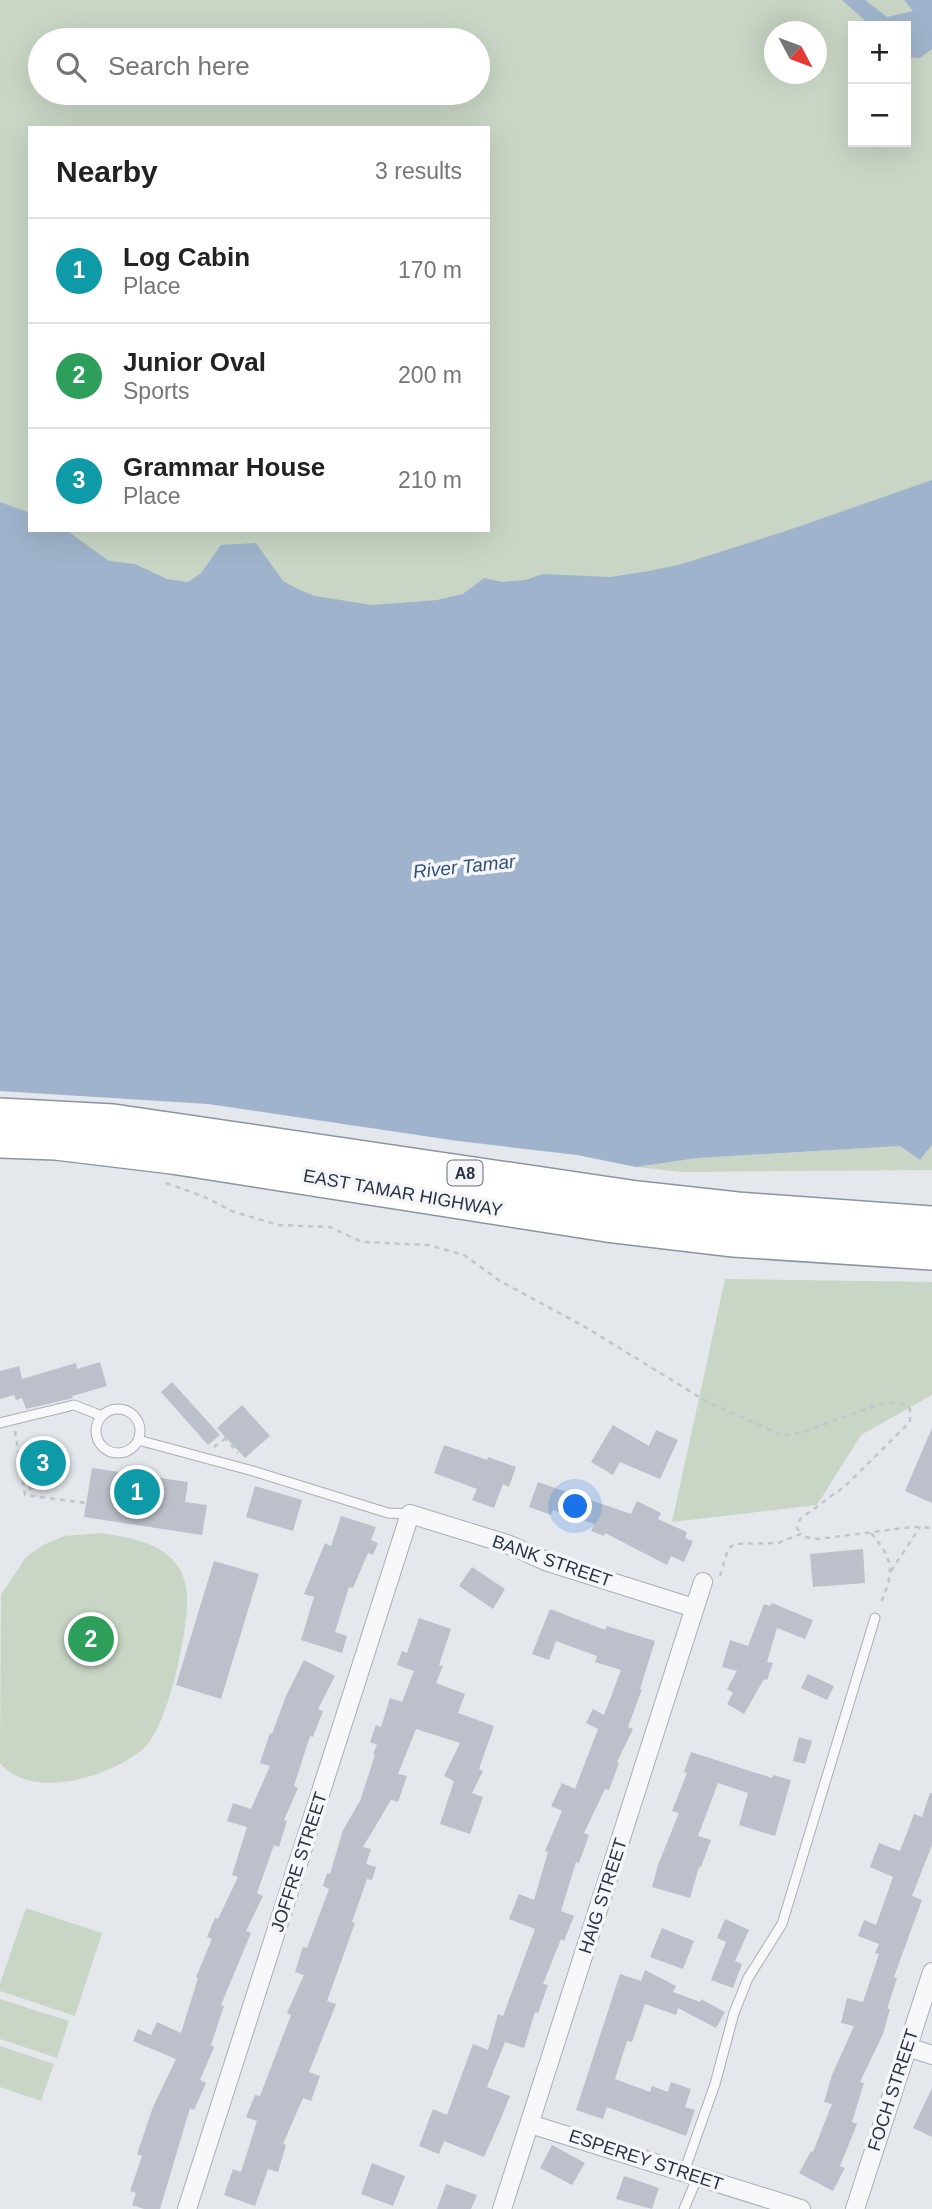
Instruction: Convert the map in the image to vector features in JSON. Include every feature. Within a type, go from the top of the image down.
[{"type":"highway","name":"EAST TAMAR HIGHWAY","points":[[0,1115],[113,1121],[637,1198],[737,1209],[932,1223]]},
{"type":"highway","name":"EAST TAMAR HIGHWAY","points":[[0,1141],[57,1143],[172,1157],[619,1226],[734,1240],[932,1253]]},
{"type":"street","name":"BANK STREET","points":[[410,1514],[507,1544],[548,1562],[694,1608]]},
{"type":"street","name":"JOFFRE STREET","points":[[187,2209],[410,1514]]},
{"type":"street","name":"HAIG STREET","points":[[502,2209],[694,1608],[710,1585]]},
{"type":"street","name":"FOCH STREET","points":[[855,2209],[932,1972]]},
{"type":"street","points":[[908,2047],[932,2055]]},
{"type":"street","name":"ESPEREY STREET","points":[[530,2124],[801,2209]]},
{"type":"lane","points":[[0,1423],[74,1405],[102,1416]]},
{"type":"lane","points":[[120,1409],[133,1415],[139,1426],[138,1440],[129,1450],[116,1452],[103,1447],[96,1428],[102,1416],[120,1409]]},
{"type":"lane","points":[[138,1440],[204,1457],[387,1513],[410,1514]]},
{"type":"lane","points":[[684,2209],[734,2013],[748,1978],[782,1924],[875,1618]]},
{"type":"path","points":[[159,1181],[205,1196],[233,1212],[279,1225],[330,1227],[362,1242],[428,1245],[464,1255],[500,1281],[587,1328],[709,1403],[784,1436],[803,1432],[880,1404],[906,1405],[910,1409],[911,1422],[845,1486],[800,1519],[797,1528],[805,1537],[818,1539],[920,1527],[932,1528]]},
{"type":"path","points":[[13,1420],[25,1495],[86,1503]]},
{"type":"path","points":[[204,1457],[231,1434]]},
{"type":"path","points":[[891,1572],[920,1527]]},
{"type":"path","points":[[871,1533],[887,1552],[891,1565],[887,1588],[875,1618]]},
{"type":"path","points":[[710,1585],[728,1549],[734,1544],[778,1543],[801,1534]]},
{"type":"green space","points":[[0,0],[932,0],[932,515],[421,674],[0,699]]},
{"type":"green space","points":[[932,1145],[932,1170],[682,1172],[636,1167],[698,1158],[900,1146],[920,1160]]},
{"type":"green space","points":[[725,1279],[932,1282],[932,1395],[861,1435],[817,1505],[672,1522]]},
{"type":"green space","points":[[100,1533],[152,1545],[170,1557],[181,1572],[187,1591],[187,1610],[176,1674],[154,1735],[145,1747],[131,1758],[94,1775],[51,1783],[31,1781],[14,1775],[0,1763],[1,1595],[26,1557],[43,1545],[64,1536]]},
{"type":"green space","points":[[26,1908],[102,1933],[75,2016],[0,1991]]},
{"type":"green space","points":[[0,1999],[69,2021],[57,2058],[0,2039]]},
{"type":"green space","points":[[0,2046],[54,2064],[41,2101],[0,2087]]},
{"type":"water","points":[[842,0],[865,0],[887,17],[913,11],[904,0],[932,0],[932,49],[920,58],[911,57],[911,21],[865,21]]},
{"type":"water","name":"River Tamar","points":[[932,480],[932,1145],[920,1160],[900,1146],[698,1158],[636,1167],[577,1155],[458,1141],[208,1104],[0,1091],[0,502],[28,512],[28,532],[69,532],[109,561],[135,564],[167,579],[188,582],[201,573],[221,545],[256,543],[283,581],[315,596],[372,605],[437,600],[463,594],[484,578],[502,582],[525,580],[543,574],[610,577],[649,571],[682,564]]},
{"type":"building","points":[[100,1362],[107,1386],[72,1396],[73,1398],[26,1409],[22,1398],[16,1400],[14,1395],[0,1399],[0,1371],[19,1366],[22,1379],[76,1363],[77,1369]]},
{"type":"building","points":[[172,1382],[220,1435],[208,1445],[161,1392]]},
{"type":"building","points":[[242,1405],[270,1436],[245,1458],[217,1428]]},
{"type":"building","points":[[613,1425],[649,1446],[656,1430],[678,1440],[660,1479],[620,1462],[613,1475],[591,1462]]},
{"type":"building","points":[[932,1428],[932,1503],[905,1491]]},
{"type":"building","points":[[58,1443],[65,1470],[55,1472],[57,1484],[29,1490],[20,1452]]},
{"type":"building","points":[[444,1445],[516,1467],[509,1487],[503,1484],[494,1508],[472,1500],[477,1489],[434,1473]]},
{"type":"building","points":[[92,1468],[188,1482],[185,1502],[207,1505],[202,1535],[84,1517]]},
{"type":"building","points":[[538,1482],[631,1514],[637,1501],[661,1513],[658,1519],[687,1532],[685,1538],[693,1541],[684,1562],[671,1556],[667,1565],[605,1533],[604,1536],[591,1531],[594,1524],[553,1510],[551,1515],[529,1507]]},
{"type":"building","points":[[255,1486],[302,1500],[293,1531],[246,1517]]},
{"type":"building","points":[[341,1516],[376,1527],[371,1540],[378,1543],[373,1555],[368,1553],[353,1588],[349,1587],[335,1632],[347,1636],[342,1653],[301,1640],[314,1597],[304,1594],[325,1543],[331,1546]]},
{"type":"building","points":[[863,1549],[865,1583],[813,1587],[810,1554]]},
{"type":"building","points":[[214,1561],[259,1574],[221,1699],[176,1685]]},
{"type":"building","points":[[472,1567],[505,1589],[493,1609],[459,1586]]},
{"type":"building","points":[[772,1603],[813,1620],[805,1639],[777,1628],[767,1662],[773,1663],[767,1680],[764,1679],[744,1714],[727,1704],[733,1693],[727,1689],[737,1671],[722,1667],[730,1640],[748,1646],[764,1604],[770,1606]]},
{"type":"building","points":[[550,1609],[605,1630],[607,1626],[655,1641],[628,1727],[633,1729],[617,1762],[619,1763],[609,1790],[605,1789],[584,1833],[589,1835],[579,1863],[576,1862],[561,1911],[574,1916],[564,1941],[561,1939],[543,1984],[548,1985],[538,2013],[535,2012],[524,2048],[505,2042],[487,2087],[510,2096],[499,2123],[484,2157],[444,2141],[439,2154],[419,2146],[433,2109],[447,2115],[473,2044],[488,2050],[498,2014],[503,2016],[535,1929],[509,1919],[519,1894],[534,1900],[548,1852],[545,1851],[562,1811],[551,1806],[562,1783],[575,1789],[598,1729],[586,1723],[593,1709],[604,1715],[621,1670],[595,1662],[597,1656],[556,1641],[549,1660],[532,1654]]},
{"type":"building","points":[[419,1618],[451,1629],[439,1665],[443,1666],[436,1683],[465,1694],[458,1713],[494,1726],[479,1769],[483,1771],[472,1793],[483,1797],[470,1834],[440,1824],[454,1781],[444,1776],[460,1743],[416,1729],[398,1774],[407,1776],[398,1802],[391,1800],[363,1847],[371,1849],[366,1864],[376,1867],[372,1880],[367,1879],[352,1922],[355,1923],[327,2001],[336,2004],[309,2072],[320,2076],[311,2101],[303,2098],[283,2144],[286,2145],[278,2172],[268,2169],[255,2206],[224,2195],[233,2169],[241,2172],[257,2121],[246,2117],[255,2095],[260,2096],[291,2015],[287,2013],[304,1975],[295,1972],[329,1889],[323,1886],[327,1873],[330,1874],[343,1830],[360,1801],[375,1755],[373,1754],[377,1745],[370,1742],[376,1725],[381,1727],[390,1698],[402,1702],[414,1671],[397,1665],[402,1651],[407,1653]]},
{"type":"building","points":[[304,1660],[335,1676],[318,1709],[323,1711],[313,1737],[310,1736],[294,1786],[298,1788],[284,1820],[287,1821],[279,1847],[274,1845],[257,1893],[263,1896],[246,1931],[251,1933],[221,2005],[224,2006],[211,2045],[214,2047],[200,2080],[206,2083],[194,2110],[190,2108],[160,2209],[144,2209],[132,2205],[136,2193],[130,2191],[142,2156],[137,2154],[153,2107],[176,2059],[133,2041],[138,2029],[151,2035],[157,2022],[181,2033],[198,1978],[196,1977],[212,1939],[207,1937],[238,1877],[232,1875],[247,1827],[227,1821],[233,1803],[251,1809],[270,1766],[260,1763],[270,1733],[272,1734],[286,1696]]},
{"type":"building","points":[[808,1674],[834,1686],[827,1700],[801,1688]]},
{"type":"building","points":[[799,1737],[812,1741],[805,1764],[793,1761]]},
{"type":"building","points":[[691,1752],[772,1778],[773,1775],[791,1780],[775,1836],[739,1825],[748,1793],[718,1783],[698,1836],[711,1840],[690,1898],[652,1887],[679,1813],[672,1811],[687,1773],[684,1772]]},
{"type":"building","points":[[930,1793],[932,1845],[912,1896],[922,1900],[894,1977],[897,1978],[887,2009],[890,2009],[883,2034],[860,2082],[864,2083],[852,2122],[857,2124],[840,2166],[845,2168],[833,2191],[799,2173],[811,2151],[813,2152],[832,2104],[824,2102],[832,2075],[854,2026],[841,2023],[847,1998],[863,2002],[879,1954],[875,1953],[879,1944],[858,1936],[864,1920],[876,1925],[893,1877],[870,1867],[879,1843],[900,1851],[914,1814],[922,1817]]},
{"type":"building","points":[[725,1919],[749,1930],[735,1961],[742,1964],[733,1988],[711,1980],[726,1942],[717,1938]]},
{"type":"building","points":[[662,1928],[694,1941],[683,1969],[650,1957]]},
{"type":"building","points":[[645,1970],[676,1986],[673,1992],[700,2002],[701,1999],[725,2012],[716,2028],[678,2008],[676,2015],[645,2004],[632,2042],[627,2041],[615,2079],[650,2092],[652,2086],[668,2092],[671,2082],[691,2089],[685,2107],[695,2110],[686,2136],[607,2107],[603,2119],[576,2110],[620,1974],[641,1981]]},
{"type":"building","points":[[932,2088],[932,2137],[913,2128]]},
{"type":"building","points":[[552,2145],[585,2163],[572,2185],[540,2168]]},
{"type":"building","points":[[372,2163],[405,2176],[393,2206],[361,2194]]},
{"type":"building","points":[[624,2176],[659,2188],[652,2209],[616,2199]]},
{"type":"building","points":[[446,2184],[477,2195],[471,2209],[437,2209]]},
{"type":"place","name":"Grammar House","points":[[43,1463]]},
{"type":"place","name":"Log Cabin","points":[[137,1492]]},
{"type":"place","name":"Junior Oval","points":[[91,1639]]}]
